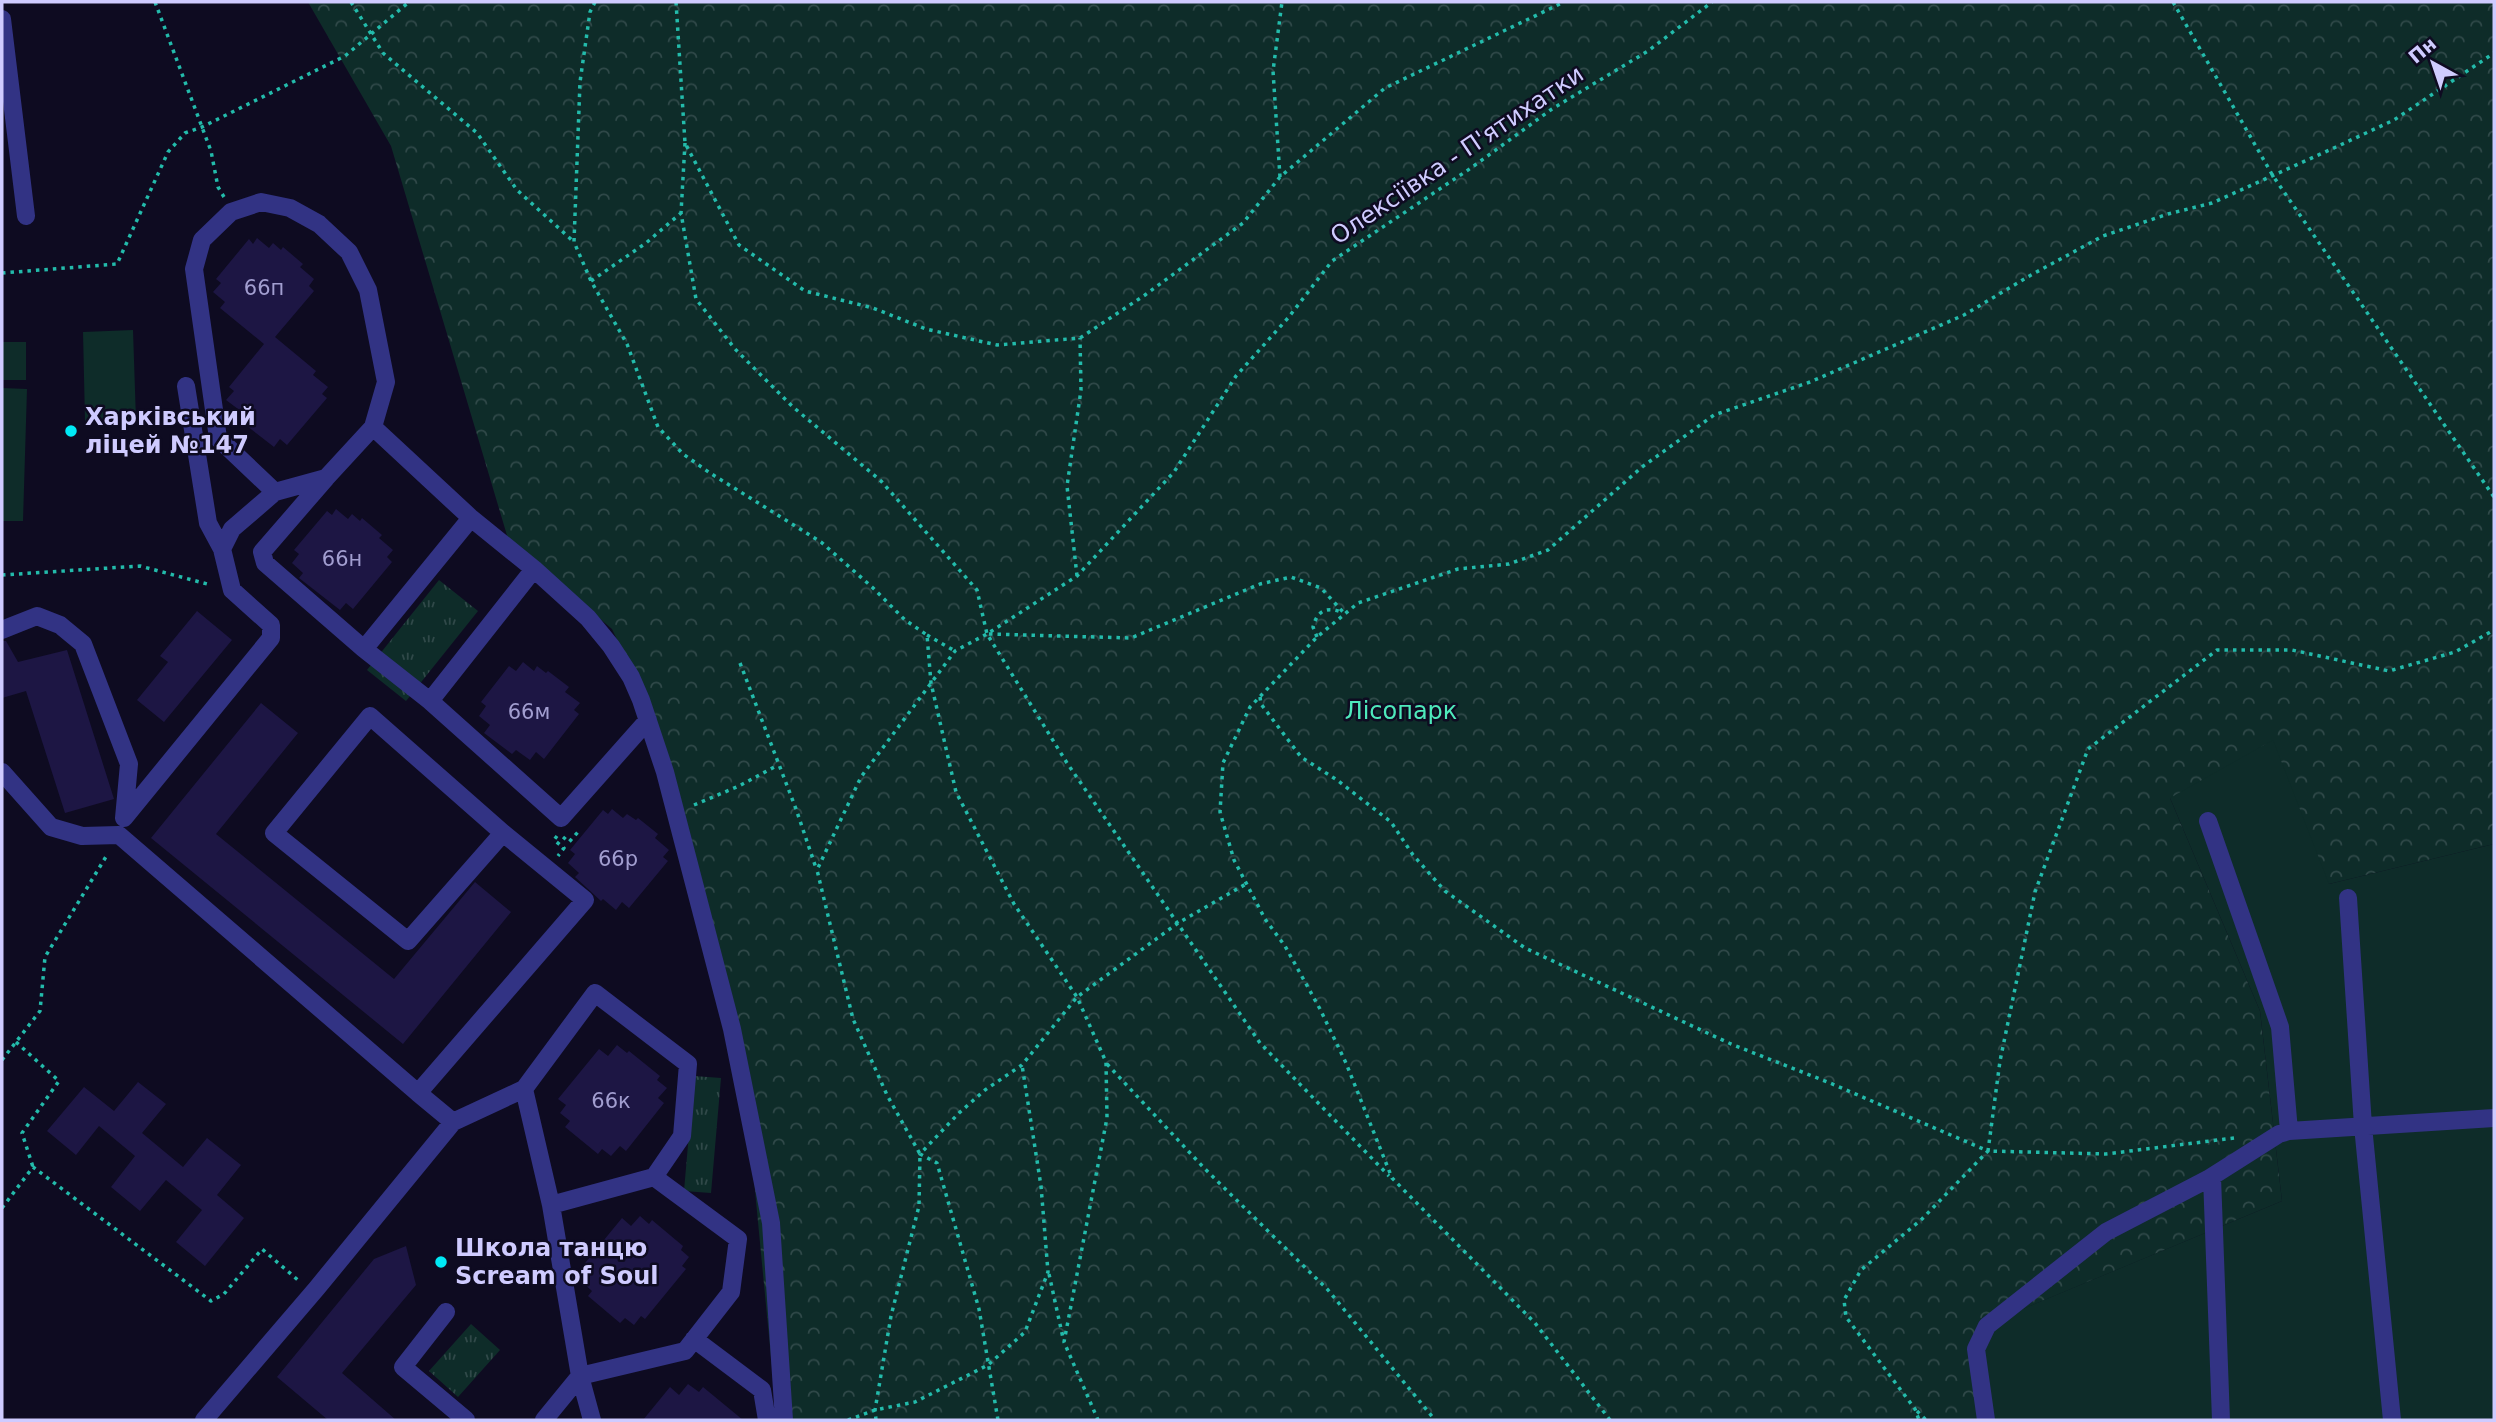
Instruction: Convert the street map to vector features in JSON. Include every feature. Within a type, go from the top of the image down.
[{"type":"street","points":[[2,19],[26,216]]},
{"type":"street","points":[[275,492],[218,438],[194,269],[202,240],[231,212],[261,202],[290,208],[319,224],[349,252],[368,290],[386,382],[373,427],[262,552],[265,563],[364,649],[430,701],[561,818],[648,720]]},
{"type":"street","points":[[2,772],[51,827],[82,836],[121,827],[271,638],[271,625],[232,590],[222,548],[208,523],[186,387]]},
{"type":"street","points":[[373,427],[471,518],[534,569],[588,618],[631,677],[648,720],[675,811],[732,1029],[771,1223],[784,1420]]},
{"type":"street","points":[[222,548],[232,529],[275,492],[327,478]]},
{"type":"street","points":[[364,649],[471,518]]},
{"type":"street","points":[[430,701],[534,569]]},
{"type":"street","points":[[2,631],[37,616],[60,625],[83,644],[128,764],[121,827]]},
{"type":"street","points":[[418,1093],[585,900],[370,716],[274,833],[408,941],[503,832]]},
{"type":"street","points":[[2208,821],[2280,1027],[2290,1131]]},
{"type":"street","points":[[121,827],[453,1122]]},
{"type":"street","points":[[2348,898],[2363,1126],[2392,1420]]},
{"type":"street","points":[[204,1420],[453,1122],[524,1090],[595,993],[688,1064],[682,1136],[654,1177],[551,1205]]},
{"type":"street","points":[[524,1090],[551,1205],[580,1376],[592,1420]]},
{"type":"street","points":[[1986,1420],[1976,1349],[1987,1326],[2106,1231],[2212,1177],[2279,1134],[2290,1131],[2494,1118]]},
{"type":"street","points":[[544,1420],[580,1376],[685,1351],[731,1292],[738,1239],[654,1177]]},
{"type":"street","points":[[2212,1177],[2221,1420]]},
{"type":"street","points":[[446,1312],[403,1367],[466,1420]]},
{"type":"street","points":[[694,1339],[762,1390],[767,1420]]},
{"type":"path","points":[[155,2],[202,127],[216,170],[218,187],[231,212]]},
{"type":"path","points":[[351,2],[383,53],[477,132],[517,190],[574,242],[591,281],[627,344],[658,427],[683,454],[821,542],[905,620],[955,651],[861,777],[817,870]]},
{"type":"path","points":[[2,273],[117,264],[168,152],[185,133],[345,56],[409,2]]},
{"type":"path","points":[[574,242],[580,82],[590,12],[595,2]]},
{"type":"path","points":[[676,2],[685,143],[681,213],[696,299],[735,349],[793,407],[881,481],[977,590],[987,634],[1067,763],[1260,1043],[1535,1323],[1610,1420]]},
{"type":"path","points":[[1280,177],[1273,71],[1282,2]]},
{"type":"path","points":[[685,143],[739,246],[805,291],[873,308],[926,329],[997,345],[1080,338],[1243,223],[1280,177],[1385,88],[1564,2]]},
{"type":"path","name":"Олексіївка - П'ятихатки","points":[[955,651],[987,634],[1077,576],[1174,472],[1236,376],[1288,318],[1332,261],[1471,168],[1552,109],[1648,51],[1712,2]]},
{"type":"path","points":[[2173,2],[2273,176],[2494,497]]},
{"type":"path","points":[[1392,1178],[1346,1063],[1320,1009],[1285,946],[1265,919],[1234,860],[1220,812],[1223,764],[1250,707],[1260,694],[1317,637],[1358,603],[1458,569],[1509,564],[1548,550],[1642,467],[1714,415],[1810,382],[1964,315],[2103,236],[2168,214],[2212,203],[2394,120],[2494,53]]},
{"type":"path","points":[[591,281],[646,243],[681,213]]},
{"type":"path","points":[[1077,576],[1067,486],[1081,390],[1080,338]]},
{"type":"path","points":[[2,575],[139,566],[232,590]]},
{"type":"path","points":[[987,634],[1131,638],[1260,584],[1291,577],[1321,588],[1344,613]]},
{"type":"path","points":[[1317,637],[1312,627],[1316,616],[1325,610],[1333,609],[1344,613]]},
{"type":"path","points":[[1926,1420],[1846,1317],[1844,1300],[1861,1270],[1922,1219],[1988,1151],[2000,1061],[2035,892],[2088,749],[2217,650],[2292,650],[2389,671],[2455,652],[2494,630]]},
{"type":"path","points":[[927,635],[931,682],[956,792],[1014,904],[1077,997],[1106,1062],[1205,1169],[1328,1290],[1435,1420]]},
{"type":"path","points":[[740,663],[817,870],[853,1019],[887,1096],[920,1154],[919,1206],[891,1316],[875,1410],[876,1420]]},
{"type":"path","points":[[1260,694],[1261,704],[1301,757],[1337,780],[1391,822],[1413,855],[1444,891],[1525,948],[1731,1044],[1988,1151],[2106,1154],[2237,1138]]},
{"type":"path","points":[[675,811],[739,786],[779,765]]},
{"type":"path","points":[[2,1060],[40,1011],[45,957],[121,827]]},
{"type":"path","points":[[552,862],[564,848],[554,840],[559,834],[569,842]]},
{"type":"path","points":[[920,1154],[985,1090],[1022,1065],[1077,997],[1178,923],[1247,884]]},
{"type":"path","points":[[16,1042],[59,1081],[22,1133],[33,1167],[211,1301],[224,1294],[262,1249],[312,1293]]},
{"type":"path","points":[[1064,1342],[1107,1118],[1106,1062]]},
{"type":"path","points":[[1022,1065],[1041,1186],[1048,1272],[1064,1342],[1098,1420]]},
{"type":"path","points":[[920,1154],[937,1163],[979,1309],[998,1420]]},
{"type":"path","points":[[2,1208],[33,1167]]},
{"type":"path","points":[[848,1420],[875,1410],[915,1402],[988,1365],[1025,1332],[1048,1272]]},
{"type":"path","points":[[1915,1409],[1919,1420]]},
{"type":"green space","name":"Лісопарк","points":[[308,2],[2494,2],[2494,844],[2329,884],[2170,798],[2260,1011],[2282,1201],[1980,1327],[1994,1420],[777,1420],[745,1086],[634,675],[612,629],[509,542],[391,146]]},
{"type":"green space","points":[[133,330],[136,420],[85,421],[83,332]]},
{"type":"green space","points":[[2,342],[26,342],[26,380],[2,380]]},
{"type":"green space","points":[[2,388],[27,389],[23,521],[2,521]]},
{"type":"green space","points":[[439,580],[478,611],[406,701],[367,670]]},
{"type":"green space","points":[[2273,740],[2329,884],[2494,844],[2494,1420],[1994,1420],[1979,1327],[2282,1201],[2260,1011],[2170,798]]},
{"type":"green space","points":[[694,1076],[721,1078],[711,1193],[684,1191]]},
{"type":"green space","points":[[471,1324],[500,1350],[458,1397],[429,1371]]},
{"type":"building","points":[[257,238],[269,248],[273,243],[281,250],[283,247],[303,264],[300,267],[314,279],[309,286],[314,291],[275,337],[316,371],[313,375],[328,387],[322,394],[327,398],[287,445],[280,439],[274,447],[233,415],[238,409],[226,400],[234,391],[229,387],[264,344],[220,308],[225,302],[213,292],[221,283],[216,279],[249,239],[253,244]]},
{"type":"building","points":[[336,509],[348,519],[352,514],[360,521],[362,518],[382,535],[379,538],[393,550],[387,557],[392,562],[353,609],[346,603],[340,610],[299,578],[303,573],[292,563],[299,554],[294,550],[327,511],[332,515]]},
{"type":"building","points":[[197,611],[232,640],[164,722],[137,700],[168,662],[160,656]]},
{"type":"building","points":[[2,641],[6,641],[18,662],[67,650],[114,799],[65,813],[26,691],[2,698]]},
{"type":"building","points":[[523,662],[534,671],[537,666],[546,673],[548,671],[569,687],[565,692],[580,703],[574,710],[579,714],[544,759],[536,752],[530,760],[516,750],[512,754],[484,733],[490,725],[479,716],[486,706],[481,702],[509,666],[516,671]]},
{"type":"building","points":[[261,703],[298,733],[216,834],[394,979],[475,882],[511,912],[403,1044],[151,838]]},
{"type":"building","points":[[612,809],[623,818],[627,814],[636,820],[638,818],[658,834],[655,838],[669,850],[663,857],[668,861],[629,908],[622,902],[616,910],[603,899],[601,901],[575,877],[579,873],[568,863],[575,854],[570,850],[603,810],[608,814]]},
{"type":"building","points":[[617,1045],[627,1053],[629,1051],[660,1076],[657,1080],[667,1088],[658,1098],[664,1103],[626,1151],[620,1146],[611,1156],[602,1149],[598,1154],[565,1127],[570,1121],[560,1113],[566,1105],[558,1099],[599,1049],[608,1056]]},
{"type":"building","points":[[138,1082],[166,1104],[142,1133],[183,1167],[207,1138],[241,1165],[217,1195],[244,1218],[205,1266],[176,1242],[202,1210],[166,1180],[140,1211],[111,1187],[135,1156],[99,1126],[76,1155],[47,1131],[84,1087],[114,1111]]},
{"type":"building","points":[[640,1216],[649,1224],[652,1220],[683,1246],[681,1250],[689,1257],[682,1266],[686,1269],[645,1319],[641,1316],[634,1325],[625,1318],[620,1323],[588,1296],[592,1291],[582,1282],[589,1274],[581,1268],[622,1218],[631,1226]]},
{"type":"building","points":[[406,1246],[416,1285],[342,1373],[396,1420],[328,1420],[277,1377],[374,1259]]},
{"type":"building","points":[[688,1384],[699,1392],[703,1387],[743,1420],[643,1420],[670,1387],[679,1395]]},
{"type":"place","name":"Харківський ліцей №147","points":[[71,431]]},
{"type":"place","name":"Школа танцю Scream of Soul","points":[[441,1262]]}]
